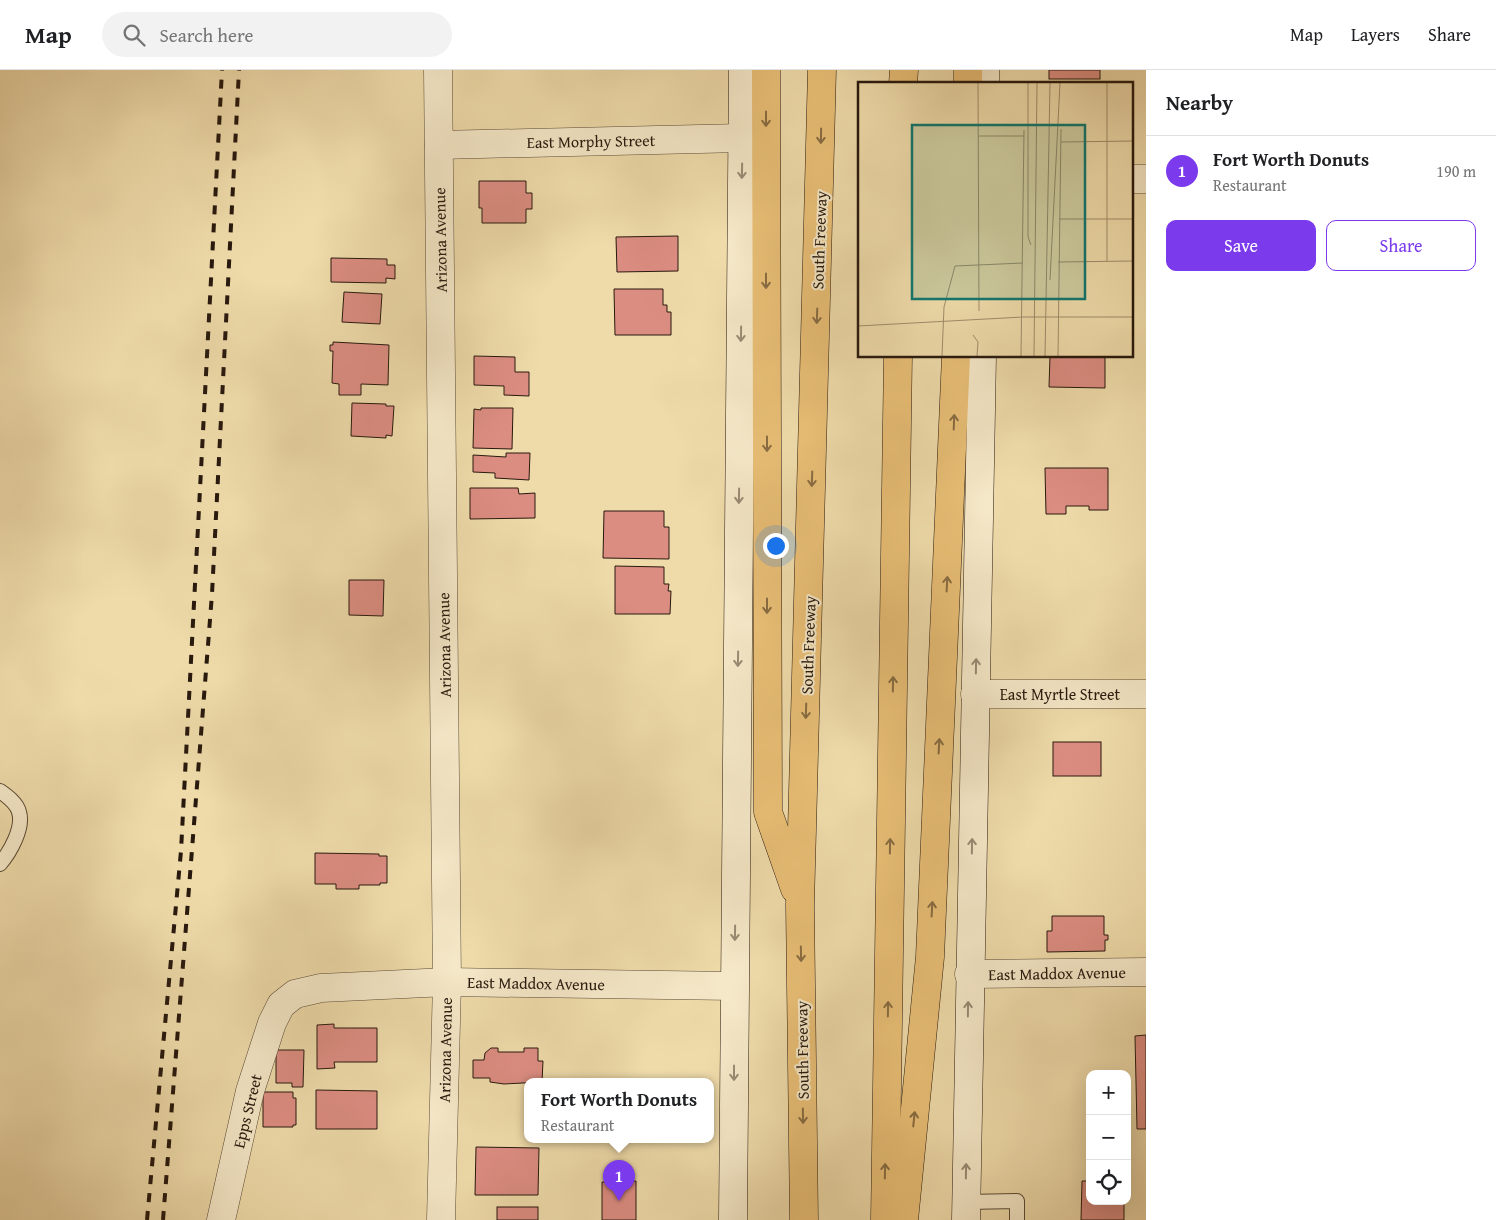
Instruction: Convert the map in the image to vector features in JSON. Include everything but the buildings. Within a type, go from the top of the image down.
[{"type":"highway","points":[[766,70],[768,812],[800,905]]},
{"type":"highway","name":"South Freeway","points":[[804,1220],[800,905],[822,70]]},
{"type":"highway","points":[[884,1220],[898,358]]},
{"type":"highway","points":[[904,1220],[930,957],[956,358]]},
{"type":"street","name":"Arizona Avenue","points":[[438,70],[447,982],[441,1220]]},
{"type":"street","points":[[733,1220],[743,70]]},
{"type":"street","name":"East Morphy Street","points":[[439,144],[742,138]]},
{"type":"street","points":[[966,1211],[982,358]]},
{"type":"street","name":"East Myrtle Street","points":[[975,694],[1146,694]]},
{"type":"street","name":"East Maddox Avenue","points":[[969,974],[1146,972]]},
{"type":"street","name":"East Maddox Avenue","points":[[282,1005],[296,994],[321,988],[447,982],[734,986]]},
{"type":"street","name":"Epps Street","points":[[221,1220],[250,1092],[272,1023],[282,1005]]},
{"type":"lane","points":[[0,791],[10,798],[19,811],[20,824],[8,854],[0,864]]},
{"type":"lane","points":[[966,1211],[1017,1201],[1017,1220]]},
{"type":"railway","points":[[147,1220],[181,851],[222,70]]},
{"type":"railway","points":[[163,1220],[212,594],[239,70]]},
{"type":"place","name":"Fort Worth Donuts","points":[[619,1201]]}]
